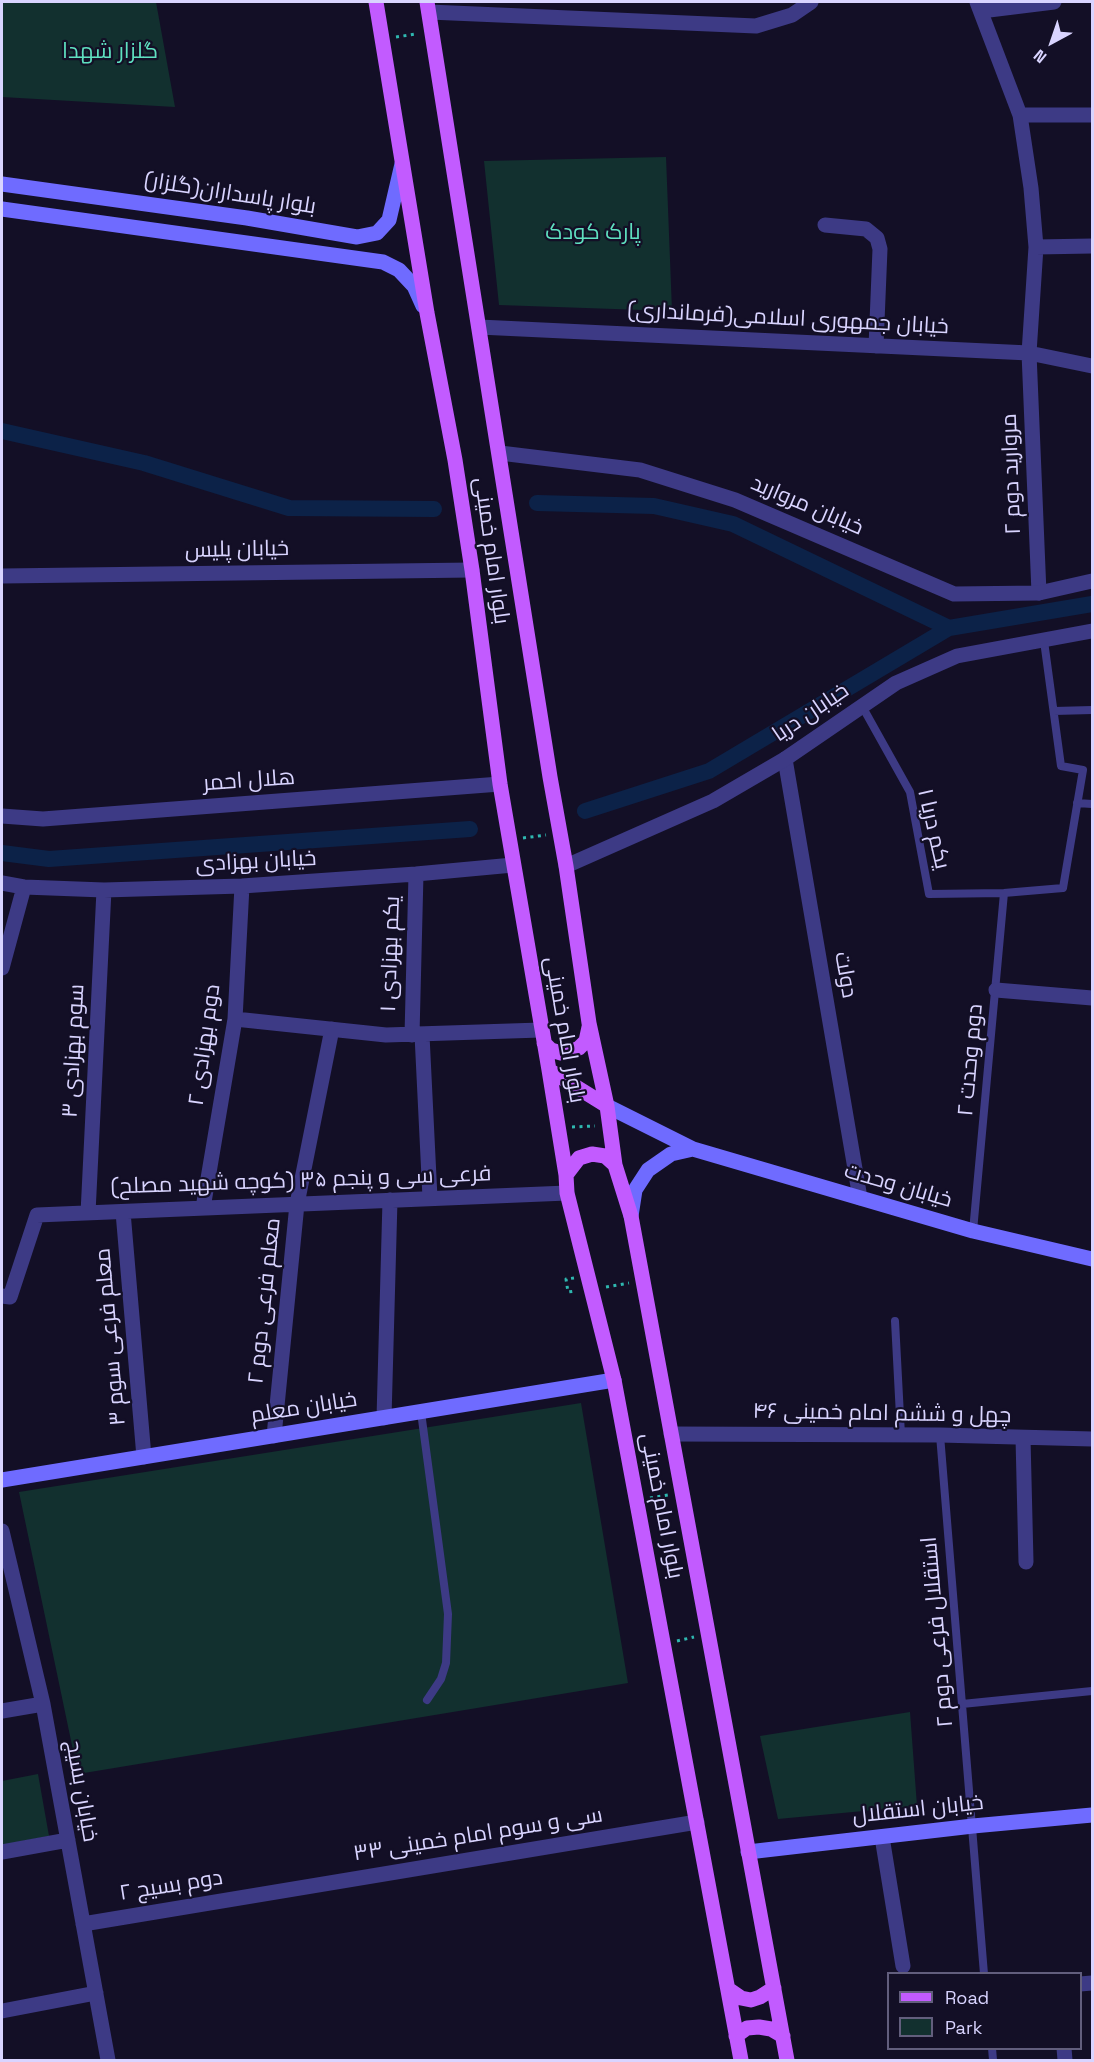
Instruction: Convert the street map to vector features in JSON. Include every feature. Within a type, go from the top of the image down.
[{"type":"main road","name":"بلوار امام خمینی","points":[[376,2],[427,313],[455,460],[500,784],[549,1070],[567,1193],[615,1380],[741,2061]]},
{"type":"main road","name":"بلوار امام خمینی","points":[[428,7],[566,866],[589,1023],[607,1106],[615,1165],[631,1216],[787,2061]]},
{"type":"main road","name":"بلوار پاسداران(گلزار)","points":[[2,184],[247,218],[357,237],[377,233],[389,220],[402,164]]},
{"type":"main road","name":"بلوار پاسداران(گلزار)","points":[[2,209],[383,262],[399,270],[414,286],[427,313]]},
{"type":"main road","points":[[246,242],[247,218]]},
{"type":"main road","points":[[543,1037],[552,1050],[561,1053],[570,1052],[579,1048],[586,1041],[589,1023]]},
{"type":"main road","points":[[549,1070],[607,1106]]},
{"type":"main road","name":"خیابان وحدت","points":[[607,1106],[693,1149],[973,1231],[1092,1259]]},
{"type":"main road","points":[[631,1216],[636,1190],[648,1170],[671,1154],[693,1149]]},
{"type":"main road","points":[[566,1175],[574,1163],[585,1155],[605,1156],[615,1165]]},
{"type":"main road","name":"خیابان معلم","points":[[2,1480],[615,1380]]},
{"type":"main road","name":"خیابان استقلال","points":[[748,1852],[1092,1815]]},
{"type":"main road","points":[[728,1989],[741,1998],[752,2000],[774,1988]]},
{"type":"main road","points":[[736,2036],[747,2028],[759,2027],[771,2029],[783,2036]]},
{"type":"street","points":[[428,7],[756,26],[792,15],[812,2]]},
{"type":"street","points":[[979,6],[1054,2]]},
{"type":"street","name":"مروارید دوم ۲","points":[[979,6],[1020,115],[1031,188],[1036,248],[1029,353],[1039,593]]},
{"type":"street","points":[[1020,115],[1092,115]]},
{"type":"street","points":[[825,225],[866,229],[877,238],[880,249],[876,346]]},
{"type":"street","points":[[1036,248],[1092,246]]},
{"type":"street","name":"خیابان جمهوری اسلامی(فرمانداری)","points":[[479,327],[1029,353],[1092,366]]},
{"type":"street","name":"خیابان مروارید","points":[[500,453],[640,470],[735,500],[954,594],[1039,593],[1092,582]]},
{"type":"street","name":"خیابان پلیس","points":[[2,576],[472,570]]},
{"type":"street","name":"خیابان دریا","points":[[566,866],[713,801],[785,759],[896,683],[957,656],[1092,631]]},
{"type":"street","name":"دولت","points":[[785,759],[860,1198]]},
{"type":"street","name":"هلال احمر","points":[[2,816],[43,819],[500,784]]},
{"type":"street","name":"خیابان بهزادی","points":[[2,883],[24,887],[104,890],[242,886],[513,865]]},
{"type":"street","name":"یکم بهزادی ۱","points":[[416,874],[417,1035],[430,1198]]},
{"type":"street","name":"دوم بهزادی ۲","points":[[203,1208],[235,1018],[242,886]]},
{"type":"street","points":[[2,968],[24,887]]},
{"type":"street","name":"سوم بهزادی ۳","points":[[88,1213],[104,890]]},
{"type":"street","points":[[996,990],[1091,997]]},
{"type":"street","points":[[235,1018],[386,1035],[543,1037]]},
{"type":"street","name":"معلم فرعی دوم ۲","points":[[274,1436],[297,1204],[332,1029]]},
{"type":"street","name":"فرعی سی و پنجم ۳۵ (کوچه شهید مصلح)","points":[[2,1296],[10,1297],[37,1215],[567,1193]]},
{"type":"street","points":[[384,1418],[390,1200]]},
{"type":"street","name":"معلم فرعی سوم ۳","points":[[123,1212],[144,1458]]},
{"type":"street","name":"چهل و ششم امام خمینی ۴۶","points":[[671,1434],[940,1435],[1092,1439]]},
{"type":"street","points":[[1023,1438],[1026,1562]]},
{"type":"street","name":"خیابان بسیج","points":[[2,1531],[42,1704],[108,2061]]},
{"type":"street","points":[[2,1712],[42,1704]]},
{"type":"street","name":"سی و سوم امام خمینی ۳۳","points":[[267,1893],[697,1822]]},
{"type":"street","points":[[882,1837],[903,1966]]},
{"type":"street","points":[[2,1852],[68,1840]]},
{"type":"street","name":"دوم بسیج ۲","points":[[83,1924],[267,1893]]},
{"type":"street","points":[[2,2011],[96,1993]]},
{"type":"lane","points":[[1004,893],[1063,888],[1083,770],[1061,766],[1044,641]]},
{"type":"lane","name":"یکم دریا ۱","points":[[862,706],[910,792],[929,894],[1004,893]]},
{"type":"lane","points":[[1054,711],[1092,710]]},
{"type":"lane","points":[[1077,803],[1092,804]]},
{"type":"lane","name":"دوم وحدت ۲","points":[[973,1231],[1004,893]]},
{"type":"lane","points":[[895,1321],[901,1435]]},
{"type":"lane","points":[[421,1412],[448,1614],[446,1663],[441,1679],[427,1700]]},
{"type":"lane","name":"استقلال فرعی دوم ۲","points":[[940,1435],[984,1972]]},
{"type":"lane","points":[[963,1704],[1092,1691]]},
{"type":"path","points":[[382,39],[432,32]]},
{"type":"path","points":[[509,840],[560,833]]},
{"type":"path","points":[[566,1280],[568,1293],[579,1291]]},
{"type":"path","points":[[600,1288],[632,1283]]},
{"type":"path","points":[[637,1501],[681,1492]]},
{"type":"path","points":[[664,1644],[708,1634]]},
{"type":"green space","name":"گلزار شهدا","points":[[2,2],[156,2],[175,107],[2,97]]},
{"type":"green space","name":"پارک کودک","points":[[666,157],[672,311],[499,305],[484,161]]},
{"type":"green space","points":[[581,1403],[628,1683],[78,1774],[19,1492]]},
{"type":"green space","points":[[910,1712],[917,1806],[778,1819],[760,1736]]},
{"type":"green space","points":[[38,1774],[49,1836],[2,1845],[2,1781]]},
{"type":"waterway","points":[[2,431],[144,463],[289,508],[434,509]]},
{"type":"waterway","points":[[537,503],[654,506],[733,524],[949,628]]},
{"type":"waterway","points":[[585,811],[709,771],[949,628],[1092,604]]},
{"type":"waterway","points":[[2,853],[49,859],[470,829]]}]
